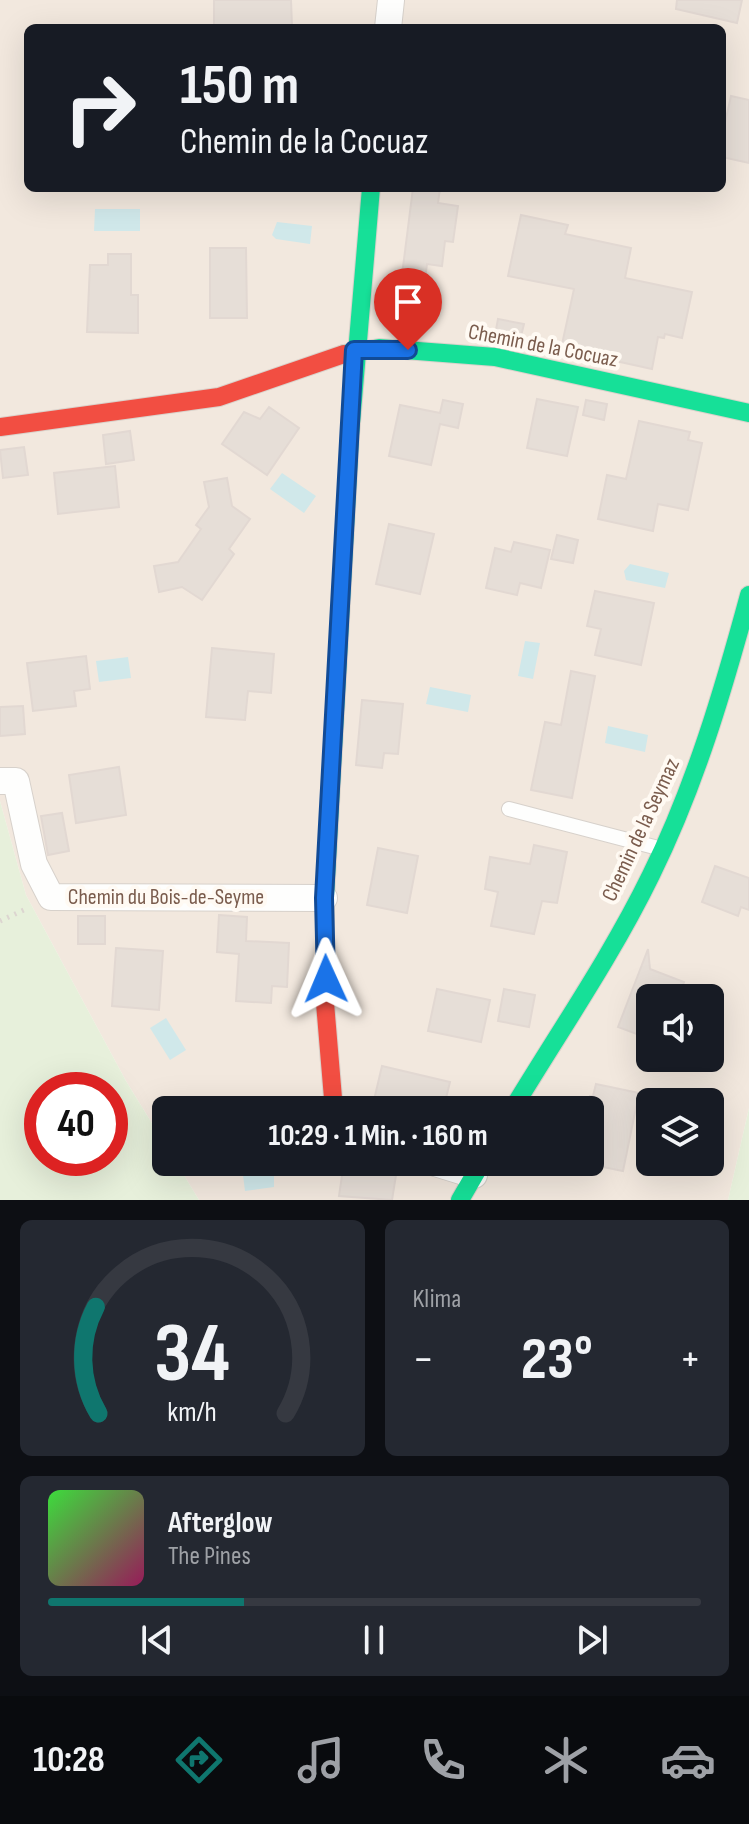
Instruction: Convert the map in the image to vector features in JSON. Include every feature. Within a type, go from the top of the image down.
[{"type":"street","points":[[388,24],[391,0]]},
{"type":"street","points":[[332,1096],[328,1061],[324,898],[354,350],[371,192]]},
{"type":"street","name":"Chemin de la Cocuaz","points":[[0,427],[219,397],[354,350],[379,348],[495,357],[749,413]]},
{"type":"street","name":"Chemin de la Seymaz","points":[[520,1096],[650,877],[663,849],[690,788],[715,719],[749,595]]},
{"type":"street","name":"Chemin du Bois-de-Seyme","points":[[0,781],[16,781],[34,864],[51,897],[324,898]]},
{"type":"street","points":[[460,1200],[474,1176]]},
{"type":"lane","points":[[509,809],[663,849]]},
{"type":"shaded area","points":[[0,0],[749,0],[749,1108],[728,1200],[199,1200],[184,1176],[604,1176],[604,1096],[152,1096],[152,1123],[128,1084],[128,1072],[121,1072],[26,895],[0,801]]},
{"type":"green space","points":[[0,801],[26,895],[121,1072],[24,1072],[24,1176],[128,1176],[128,1084],[152,1123],[152,1176],[184,1176],[199,1200],[0,1200]]},
{"type":"green space","points":[[749,1108],[749,1200],[728,1200]]},
{"type":"water","points":[[95,209],[140,209],[140,231],[94,231]]},
{"type":"water","points":[[277,222],[312,226],[310,244],[276,239],[272,235]]},
{"type":"water","points":[[282,473],[316,496],[304,513],[270,489]]},
{"type":"water","points":[[630,564],[669,573],[665,588],[626,580],[624,571]]},
{"type":"water","points":[[525,641],[540,643],[533,679],[518,676]]},
{"type":"water","points":[[128,657],[131,678],[99,682],[96,661]]},
{"type":"water","points":[[430,687],[471,695],[468,712],[426,704]]},
{"type":"water","points":[[608,726],[648,735],[645,752],[605,743]]},
{"type":"water","points":[[166,1018],[186,1050],[170,1060],[150,1028]]},
{"type":"water","points":[[243,1176],[274,1176],[274,1187],[245,1191]]},
{"type":"building","points":[[214,0],[291,0],[292,24],[214,24]]},
{"type":"building","points":[[677,0],[742,0],[737,23],[676,9]]},
{"type":"building","points":[[731,96],[749,100],[749,163],[726,158],[726,118]]},
{"type":"building","points":[[412,192],[439,192],[438,203],[458,206],[453,242],[445,241],[442,266],[427,264],[425,279],[402,275]]},
{"type":"building","points":[[521,215],[568,225],[565,234],[631,248],[625,278],[692,292],[682,338],[665,334],[664,338],[658,337],[652,369],[561,349],[574,289],[508,276]]},
{"type":"building","points":[[210,248],[246,248],[247,318],[210,318]]},
{"type":"building","points":[[108,254],[131,254],[131,295],[138,295],[138,333],[87,332],[90,265],[108,265]]},
{"type":"building","points":[[498,319],[524,324],[520,340],[495,335]]},
{"type":"building","points":[[537,399],[578,407],[567,456],[527,448]]},
{"type":"building","points":[[443,400],[463,404],[458,428],[440,424],[431,465],[389,456],[400,405],[440,413]]},
{"type":"building","points":[[586,400],[607,404],[604,420],[583,415]]},
{"type":"building","points":[[269,407],[299,428],[267,475],[222,444],[244,412],[260,419]]},
{"type":"building","points":[[639,421],[690,432],[688,440],[702,443],[688,510],[658,504],[653,531],[598,519],[607,475],[626,479]]},
{"type":"building","points":[[130,431],[134,460],[106,464],[103,435]]},
{"type":"building","points":[[24,447],[28,475],[3,478],[0,450]]},
{"type":"building","points":[[115,466],[119,507],[58,514],[54,473]]},
{"type":"building","points":[[227,478],[232,506],[250,519],[229,549],[234,554],[202,600],[182,587],[159,592],[154,566],[178,562],[201,529],[196,525],[209,507],[204,482]]},
{"type":"building","points":[[389,524],[434,534],[420,594],[376,584]]},
{"type":"building","points":[[557,535],[578,540],[573,563],[551,559]]},
{"type":"building","points":[[514,542],[550,550],[541,588],[520,583],[517,595],[486,588],[495,548],[511,552]]},
{"type":"building","points":[[595,591],[654,603],[641,665],[595,655],[601,629],[587,626]]},
{"type":"building","points":[[212,648],[274,654],[271,693],[248,691],[245,720],[206,717]]},
{"type":"building","points":[[86,656],[90,689],[74,691],[76,706],[33,711],[27,663]]},
{"type":"building","points":[[571,671],[595,676],[572,798],[531,790],[545,722],[561,725]]},
{"type":"building","points":[[362,700],[403,704],[398,754],[384,753],[382,768],[356,765]]},
{"type":"building","points":[[23,706],[25,734],[0,736],[0,707]]},
{"type":"building","points":[[119,767],[126,815],[76,823],[69,775]]},
{"type":"building","points":[[62,813],[69,851],[48,855],[41,816]]},
{"type":"building","points":[[534,845],[567,852],[557,903],[542,901],[534,934],[491,926],[498,892],[485,889],[490,857],[530,864]]},
{"type":"building","points":[[378,848],[418,856],[407,913],[367,905]]},
{"type":"building","points":[[715,866],[749,878],[749,910],[741,907],[738,916],[702,902]]},
{"type":"building","points":[[219,915],[247,917],[246,941],[289,943],[287,987],[272,986],[271,1003],[236,1001],[239,954],[217,952]]},
{"type":"building","points":[[78,916],[105,916],[105,944],[78,944]]},
{"type":"building","points":[[116,948],[163,951],[159,1010],[112,1006]]},
{"type":"building","points":[[648,949],[650,969],[683,984],[636,984],[636,1034],[618,1027]]},
{"type":"building","points":[[437,989],[490,1000],[481,1042],[428,1031]]},
{"type":"building","points":[[504,989],[535,995],[529,1027],[498,1021]]},
{"type":"building","points":[[382,1066],[450,1082],[446,1096],[375,1096]]},
{"type":"building","points":[[596,1084],[636,1092],[636,1108],[623,1171],[604,1167],[604,1096],[593,1096]]},
{"type":"building","points":[[342,1176],[396,1176],[392,1200],[339,1196]]},
{"type":"traffic: fast","points":[[325,896],[350,435],[371,192]]},
{"type":"traffic: fast","points":[[344,354],[379,348],[495,357],[749,413]]},
{"type":"traffic: fast","points":[[521,1096],[619,935],[667,841],[707,738],[749,595]]},
{"type":"traffic: fast","points":[[460,1200],[474,1176]]},
{"type":"traffic: jam","points":[[0,427],[219,397],[344,354]]},
{"type":"traffic: jam","points":[[325,896],[325,1003],[333,1096]]},
{"type":"route","points":[[326,979],[324,898],[354,350],[408,350]]}]
